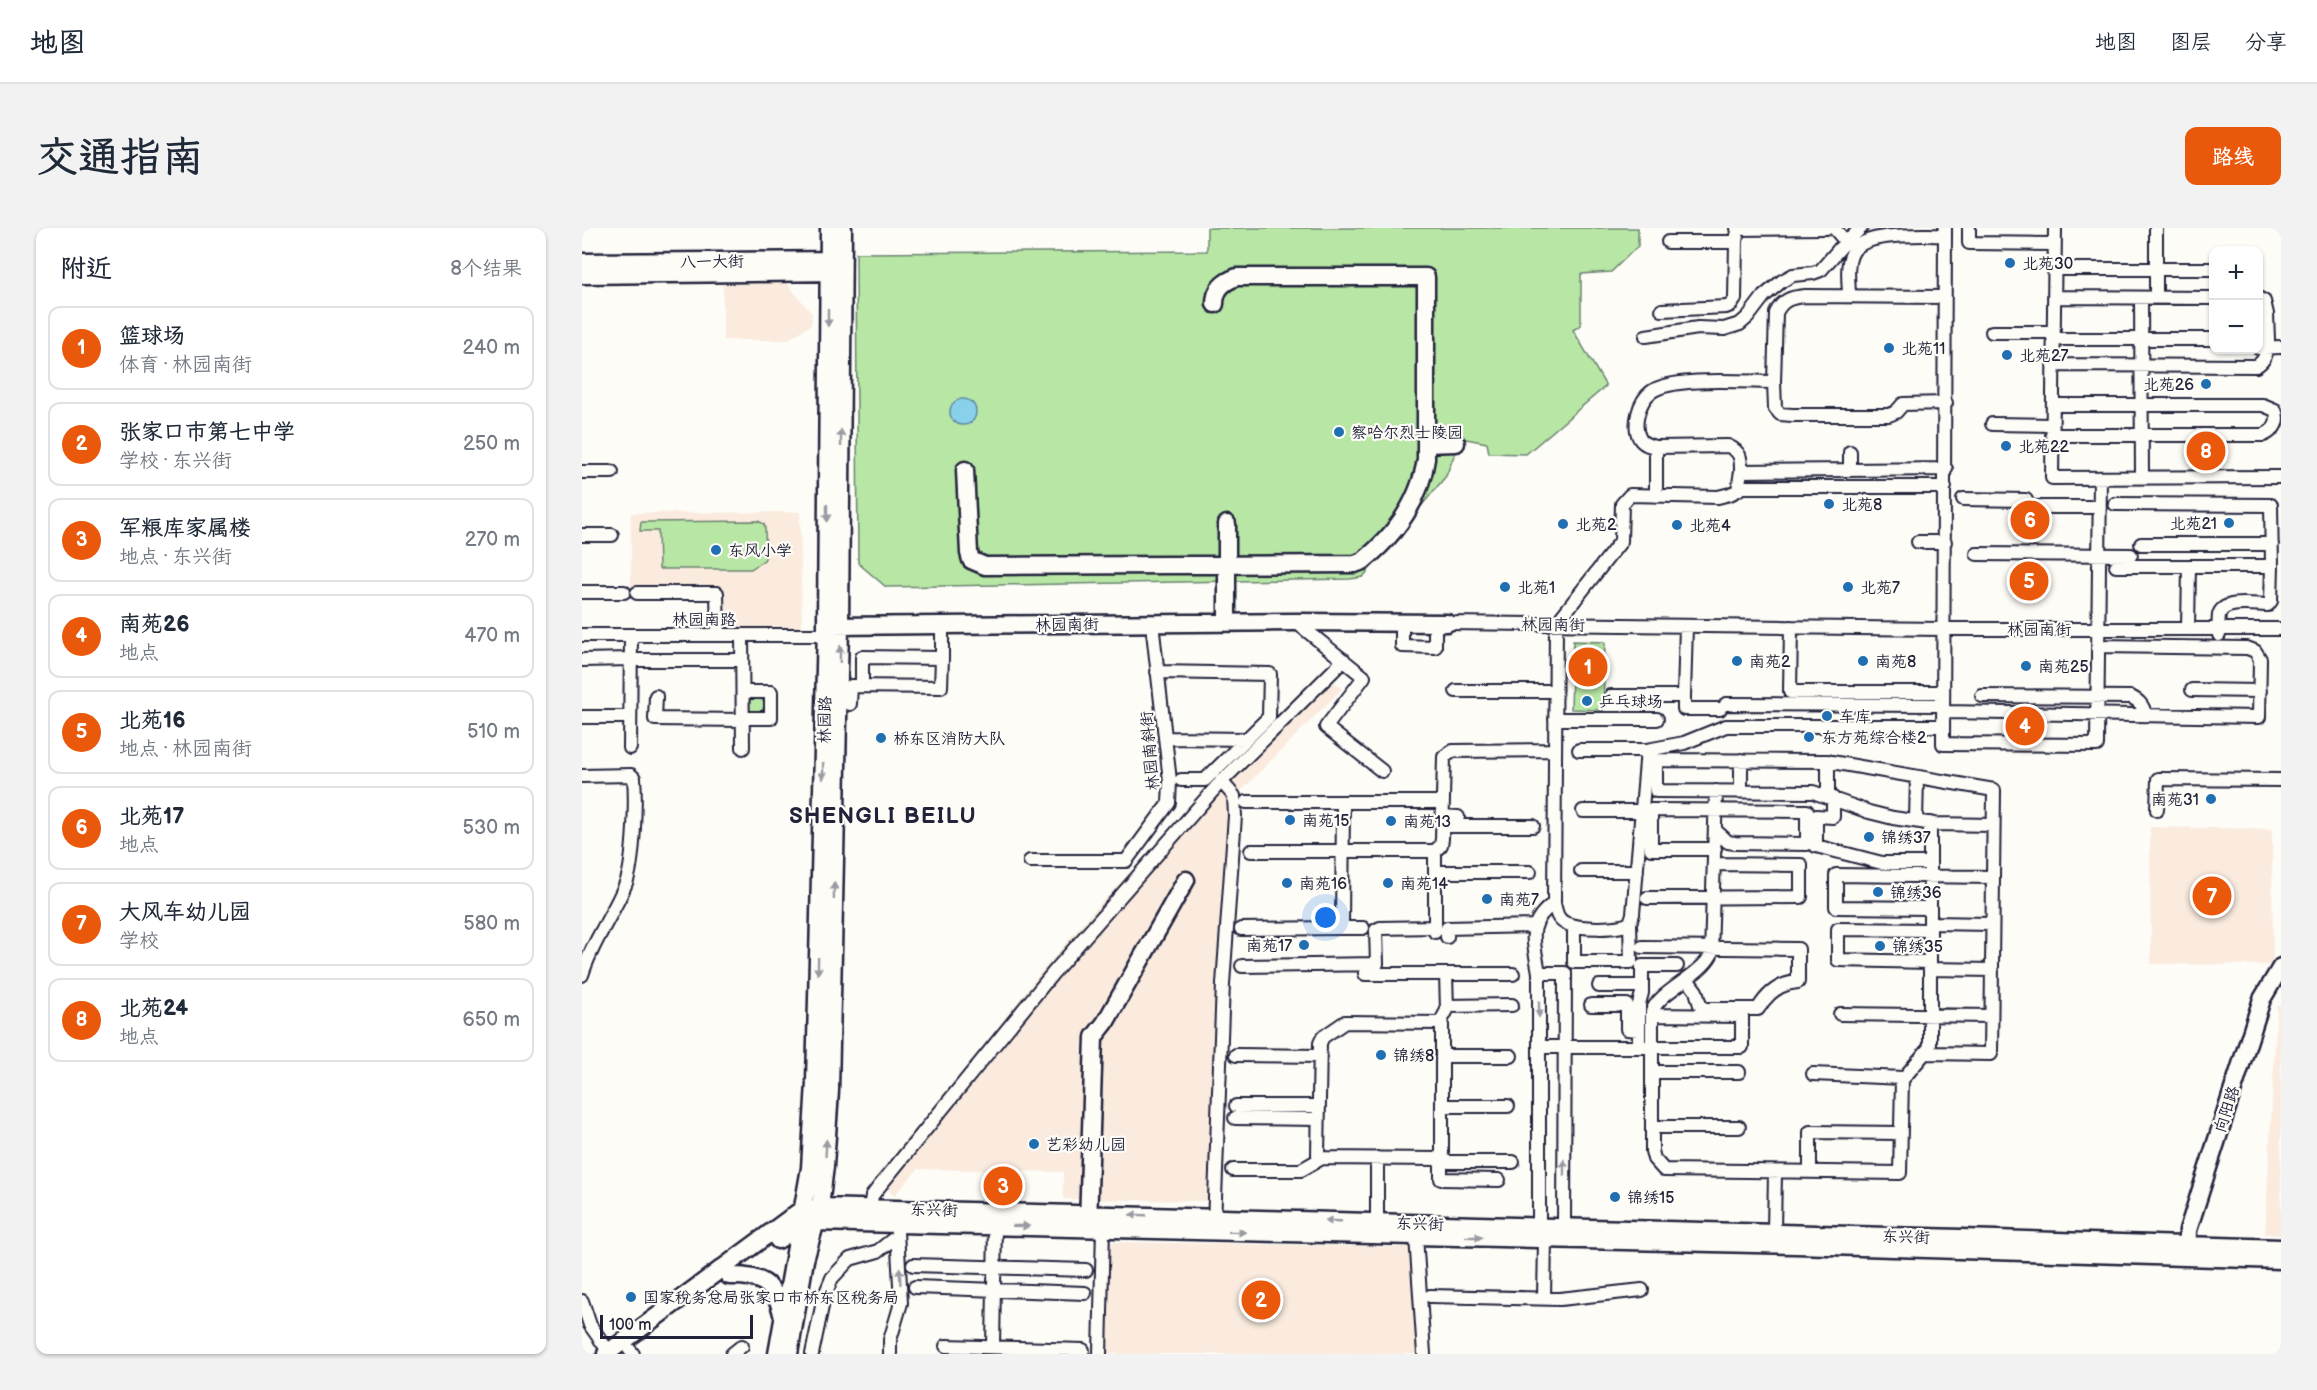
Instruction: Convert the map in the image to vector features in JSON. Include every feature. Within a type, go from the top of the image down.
[{"type":"main road","name":"林园路","points":[[829,228],[836,266]]},
{"type":"main road","name":"林园路","points":[[810,1216],[808,1176],[816,1082],[830,629],[836,266],[843,228]]},
{"type":"main road","name":"八一大街","points":[[582,262],[836,266]]},
{"type":"main road","name":"八一大街","points":[[582,274],[836,266]]},
{"type":"main road","points":[[965,470],[969,553],[971,560],[985,567],[1355,564],[1364,561],[1413,504],[1424,473],[1426,277],[1237,277],[1220,286],[1216,292],[1215,304]]},
{"type":"main road","points":[[1426,444],[1456,443]]},
{"type":"main road","points":[[1227,524],[1227,622]]},
{"type":"main road","name":"林园南街","points":[[830,629],[1227,622],[1441,623]]},
{"type":"main road","name":"林园路","points":[[810,1216],[825,1166],[830,1090],[830,629]]},
{"type":"main road","points":[[1094,1223],[1094,1037],[1105,1023],[1186,880]]},
{"type":"main road","name":"向阳路","points":[[2187,1251],[2188,1230],[2262,999],[2281,967]]},
{"type":"main road","points":[[618,1353],[776,1228],[795,1203],[808,1176]]},
{"type":"main road","name":"东兴街","points":[[810,1216],[870,1208],[1094,1223]]},
{"type":"main road","points":[[776,1228],[810,1216]]},
{"type":"main road","points":[[618,1353],[810,1216]]},
{"type":"main road","points":[[777,1354],[783,1320],[810,1216]]},
{"type":"main road","points":[[789,1354],[810,1216]]},
{"type":"main road","name":"东兴街","points":[[810,1216],[897,1230],[1094,1223],[1214,1224],[1541,1235]]},
{"type":"main road","name":"东兴街","points":[[1377,1229],[1416,1236],[1564,1233],[2187,1251],[2281,1248]]},
{"type":"main road","name":"东兴街","points":[[2187,1251],[2281,1260]]},
{"type":"main road","points":[[729,1276],[747,1275],[769,1285],[776,1293],[783,1320]]},
{"type":"street","points":[[1668,242],[1736,233],[1826,228]]},
{"type":"street","points":[[1834,228],[1846,242]]},
{"type":"street","points":[[1646,336],[1698,328],[1724,329],[1740,324],[1764,296],[1782,281],[1793,275],[1821,270],[1861,228]]},
{"type":"street","points":[[1969,228],[1969,243],[2055,244]]},
{"type":"street","points":[[2055,228],[2052,478],[2281,477]]},
{"type":"street","points":[[2156,228],[2156,298]]},
{"type":"street","points":[[1849,296],[1850,261],[1855,249],[1868,241],[1881,237],[1945,232],[1946,487],[1943,744],[2097,745],[2100,478]]},
{"type":"street","points":[[1662,310],[1726,308],[1733,302],[1735,299],[1736,233]]},
{"type":"street","points":[[2054,269],[2209,269]]},
{"type":"street","points":[[1946,297],[1790,297],[1780,304],[1776,313],[1774,382],[1775,408],[1780,414],[1889,415],[1896,412],[1903,404],[1946,403]]},
{"type":"street","points":[[2054,297],[2209,298]]},
{"type":"street","points":[[2141,298],[2142,478]]},
{"type":"street","points":[[2053,366],[2256,366],[2263,360],[2267,344],[2268,314],[2262,300]]},
{"type":"street","points":[[1733,302],[1748,317]]},
{"type":"street","points":[[1992,332],[2142,339],[2209,339]]},
{"type":"street","points":[[1630,923],[1623,927],[1574,926],[1564,922],[1556,914],[1554,903],[1556,624],[1621,541],[1622,504],[1625,498],[1630,495],[1718,497],[1730,495],[1739,487],[1741,456],[1728,446],[1656,447],[1648,446],[1640,439],[1638,412],[1651,392],[1673,382],[1774,382]]},
{"type":"street","points":[[1992,424],[2142,436],[2264,435],[2274,427],[2279,418],[2275,410],[2263,405],[2053,405]]},
{"type":"street","points":[[1656,447],[1656,495]]},
{"type":"street","points":[[1850,452],[1850,470]]},
{"type":"street","points":[[1741,471],[1946,469]]},
{"type":"street","points":[[582,472],[612,472]]},
{"type":"street","points":[[1739,487],[1946,487]]},
{"type":"street","points":[[1964,500],[2026,500],[2026,507],[2100,507]]},
{"type":"street","points":[[2115,504],[2271,505],[2271,601],[2268,605],[2230,605],[2224,608],[2219,614],[2219,648]]},
{"type":"street","points":[[582,535],[612,535]]},
{"type":"street","points":[[1918,542],[1945,542]]},
{"type":"street","points":[[2141,544],[2272,544]]},
{"type":"street","points":[[1977,554],[2131,555]]},
{"type":"street","points":[[2116,566],[2272,567]]},
{"type":"street","points":[[2188,566],[2188,629]]},
{"type":"street","points":[[582,592],[717,593],[718,635]]},
{"type":"street","points":[[1296,622],[1364,677],[1326,727],[1382,771]]},
{"type":"street","name":"林园南斜街","points":[[1030,861],[1126,861],[1169,803],[1170,781],[1152,623]]},
{"type":"street","points":[[1402,623],[1402,646],[1424,647],[1435,647],[1441,623]]},
{"type":"street","name":"林园南街","points":[[1441,623],[1943,629],[2281,629]]},
{"type":"street","points":[[850,704],[851,686],[942,687],[942,626]]},
{"type":"street","points":[[1686,626],[1684,709],[1723,706],[1943,703]]},
{"type":"street","points":[[1791,627],[1790,692],[2097,713],[2259,717],[2260,659],[2255,651],[2247,648],[2099,646]]},
{"type":"street","name":"林园南路","points":[[582,635],[742,635],[830,629]]},
{"type":"street","points":[[630,748],[633,660],[631,635]]},
{"type":"street","points":[[742,635],[743,748]]},
{"type":"street","points":[[862,681],[862,657],[942,658]]},
{"type":"street","points":[[582,660],[742,660]]},
{"type":"street","points":[[870,1208],[872,1196],[878,1188],[1046,983],[1221,782],[1344,660]]},
{"type":"street","points":[[1157,672],[1270,674],[1269,717],[1205,780],[1181,780]]},
{"type":"street","points":[[2192,690],[2260,691]]},
{"type":"street","points":[[1456,691],[1556,691]]},
{"type":"street","points":[[656,696],[655,719],[771,717],[771,692],[743,692]]},
{"type":"street","points":[[1611,696],[1684,696]]},
{"type":"street","points":[[1982,696],[2145,698]]},
{"type":"street","points":[[2131,697],[2144,707],[2145,714]]},
{"type":"street","points":[[582,717],[630,717]]},
{"type":"street","points":[[1555,719],[1657,719]]},
{"type":"street","points":[[1579,750],[1647,750],[1684,743],[1726,726],[1943,726]]},
{"type":"street","points":[[1165,738],[1247,739]]},
{"type":"street","points":[[1242,966],[1377,964],[1376,930],[1380,928],[1435,930],[1436,851],[1441,845],[1443,761],[1448,753],[1453,751],[1555,750]]},
{"type":"street","points":[[1574,926],[1574,962],[1631,962],[1630,923],[1637,871],[1647,750]]},
{"type":"street","points":[[1925,1053],[1991,1054],[1994,790],[1828,761],[1656,760],[1656,791],[1813,792],[1880,815],[1930,824],[1993,825]]},
{"type":"street","points":[[1741,760],[1741,791]]},
{"type":"street","points":[[1828,761],[1833,817],[1816,816],[1816,846],[1882,863],[1930,863]]},
{"type":"street","points":[[582,776],[631,775],[634,778],[636,793],[630,871],[597,938],[582,975]]},
{"type":"street","points":[[1916,821],[1917,777]]},
{"type":"street","points":[[2157,810],[2158,779],[2281,780]]},
{"type":"street","points":[[1214,1224],[1223,984],[1235,816],[1234,796],[1221,782]]},
{"type":"street","points":[[1716,791],[1712,949],[1707,962],[1658,1002],[1652,1015],[1654,1160],[1664,1170],[1900,1173],[1903,1078],[1930,1044],[1930,824]]},
{"type":"street","points":[[1245,802],[1442,802]]},
{"type":"street","points":[[1342,928],[1343,802]]},
{"type":"street","points":[[1715,830],[1728,842],[1807,844],[1807,811],[1651,810],[1651,849],[1715,849]]},
{"type":"street","points":[[1583,811],[1642,811]]},
{"type":"street","points":[[1442,821],[1458,817]]},
{"type":"street","points":[[1442,821],[1533,826]]},
{"type":"street","points":[[1251,851],[1436,851]]},
{"type":"street","points":[[1647,898],[1801,897],[1801,865],[1714,864]]},
{"type":"street","points":[[1581,871],[1637,871]]},
{"type":"street","points":[[1435,872],[1530,872]]},
{"type":"street","points":[[1930,908],[1836,907],[1836,875],[1992,877]]},
{"type":"street","points":[[1544,1299],[1541,1235],[1539,973],[1535,926],[1536,919],[1554,903]]},
{"type":"street","points":[[1992,924],[1839,929],[1838,960],[1992,970]]},
{"type":"street","points":[[1447,938],[1448,928],[1535,926]]},
{"type":"street","points":[[1241,929],[1363,928]]},
{"type":"street","points":[[1642,947],[1798,949],[1798,982],[1789,982],[1774,990],[1767,995],[1758,1009],[1704,1009],[1700,1005],[1696,991],[1687,979]]},
{"type":"street","points":[[1639,1047],[1642,966],[1677,966]]},
{"type":"street","points":[[1539,973],[1565,973],[1564,1233]]},
{"type":"street","points":[[1365,974],[1513,974]]},
{"type":"street","points":[[1440,1023],[1445,1016],[1447,1006],[1446,974]]},
{"type":"street","points":[[1599,986],[1642,986]]},
{"type":"street","points":[[1447,1006],[1512,1005]]},
{"type":"street","points":[[1591,1005],[1627,1005],[1628,1029],[1639,1030]]},
{"type":"street","points":[[1840,1014],[1991,1016]]},
{"type":"street","points":[[1539,1047],[1742,1047],[1742,1016],[1652,1015]]},
{"type":"street","points":[[1322,1158],[1317,1150],[1319,1056],[1323,1037],[1345,1022],[1440,1023]]},
{"type":"street","points":[[1440,1023],[1442,1026],[1441,1179],[1500,1180]]},
{"type":"street","points":[[1236,1054],[1319,1056]]},
{"type":"street","points":[[1442,1056],[1511,1056]]},
{"type":"street","points":[[1652,1072],[1739,1072]]},
{"type":"street","points":[[1813,1074],[1903,1078]]},
{"type":"street","points":[[1318,1106],[1235,1112],[1318,1119]]},
{"type":"street","points":[[1442,1106],[1508,1106]]},
{"type":"street","points":[[1652,1127],[1739,1127]]},
{"type":"street","points":[[1810,1172],[1810,1132],[1901,1133]]},
{"type":"street","points":[[1233,1170],[1301,1170],[1322,1158],[1440,1158],[1449,1162],[1513,1162]]},
{"type":"street","points":[[1377,1158],[1377,1229]]},
{"type":"street","points":[[1774,1238],[1775,1172]]},
{"type":"street","points":[[1094,1223],[1100,1354]]},
{"type":"street","points":[[993,1347],[995,1225]]},
{"type":"street","points":[[812,1354],[824,1298],[832,1278],[850,1259],[878,1251],[897,1230]]},
{"type":"street","points":[[890,1354],[890,1340],[901,1303],[897,1230]]},
{"type":"street","points":[[1416,1236],[1424,1354]]},
{"type":"street","points":[[913,1265],[1086,1270]]},
{"type":"street","points":[[915,1287],[1085,1293]]},
{"type":"street","points":[[1430,1296],[1560,1299],[1642,1290]]},
{"type":"street","points":[[582,1301],[590,1325],[618,1353]]},
{"type":"street","points":[[732,1354],[742,1346]]},
{"type":"street","points":[[946,1346],[1083,1350]]},
{"type":"shaded area","points":[[723,277],[782,277],[812,314],[811,325],[787,340],[723,340]]},
{"type":"shaded area","name":"东风小学","points":[[800,512],[802,628],[720,628],[719,587],[631,587],[631,513]]},
{"type":"shaded area","points":[[1321,670],[1342,689],[1239,793],[1234,802],[1229,803],[1215,1057],[1210,1201],[1063,1199],[1063,1172],[918,1169],[894,1196],[875,1177],[963,1072],[1037,977],[1090,915]]},
{"type":"shaded area","points":[[2150,827],[2272,829],[2273,965],[2151,964]]},
{"type":"shaded area","points":[[2277,1006],[2281,1006],[2281,1235],[2265,1234]]},
{"type":"shaded area","points":[[1110,1242],[1410,1247],[1417,1354],[1107,1354]]},
{"type":"green space","name":"察哈尔烈士陵园","points":[[1207,228],[1638,228],[1638,246],[1611,272],[1581,274],[1581,325],[1573,330],[1606,386],[1526,454],[1489,453],[1487,443],[1461,438],[1446,476],[1363,577],[886,587],[858,563],[856,253],[1207,251]]},
{"type":"green space","points":[[758,521],[764,524],[765,528],[766,556],[751,569],[659,569],[658,531],[640,531],[641,522]]},
{"type":"green space","points":[[1573,641],[1605,642],[1603,710],[1571,709]]},
{"type":"green space","points":[[756,697],[764,705],[756,713],[748,705]]},
{"type":"water","points":[[963,399],[972,403],[976,412],[972,421],[963,425],[954,421],[950,412],[954,403]]},
{"type":"place","name":"北苑30","points":[[2010,263]]},
{"type":"place","name":"北苑11","points":[[1889,348]]},
{"type":"place","name":"北苑27","points":[[2007,355]]},
{"type":"place","name":"北苑26","points":[[2206,384]]},
{"type":"place","name":"察哈尔烈士陵园","points":[[1339,432]]},
{"type":"place","name":"北苑22","points":[[2006,446]]},
{"type":"place","name":"北苑24","points":[[2206,451]]},
{"type":"place","name":"北苑8","points":[[1829,504]]},
{"type":"place","name":"北苑17","points":[[2030,520]]},
{"type":"place","name":"北苑21","points":[[2229,523]]},
{"type":"place","name":"北苑2","points":[[1563,524]]},
{"type":"place","name":"北苑4","points":[[1677,525]]},
{"type":"place","name":"东风小学","points":[[716,550]]},
{"type":"place","name":"北苑16","points":[[2029,581]]},
{"type":"place","name":"北苑1","points":[[1505,587]]},
{"type":"place","name":"北苑7","points":[[1848,587]]},
{"type":"place","name":"南苑2","points":[[1737,661]]},
{"type":"place","name":"南苑8","points":[[1863,661]]},
{"type":"place","name":"南苑25","points":[[2026,666]]},
{"type":"place","name":"篮球场","points":[[1588,667]]},
{"type":"place","name":"乒乓球场","points":[[1587,701]]},
{"type":"place","name":"车库","points":[[1827,716]]},
{"type":"place","name":"南苑26","points":[[2025,726]]},
{"type":"place","name":"东方苑综合楼2","points":[[1809,737]]},
{"type":"place","name":"桥东区消防大队","points":[[881,738]]},
{"type":"place","name":"南苑31","points":[[2211,799]]},
{"type":"place","name":"南苑15","points":[[1290,820]]},
{"type":"place","name":"南苑13","points":[[1391,821]]},
{"type":"place","name":"锦绣37","points":[[1869,837]]},
{"type":"place","name":"南苑16","points":[[1287,883]]},
{"type":"place","name":"南苑14","points":[[1388,883]]},
{"type":"place","name":"锦绣36","points":[[1878,892]]},
{"type":"place","name":"大风车幼儿园","points":[[2212,896]]},
{"type":"place","name":"南苑7","points":[[1487,899]]},
{"type":"place","name":"南苑17","points":[[1304,945]]},
{"type":"place","name":"锦绣35","points":[[1880,946]]},
{"type":"place","name":"锦绣8","points":[[1381,1055]]},
{"type":"place","name":"艺彩幼儿园","points":[[1034,1144]]},
{"type":"place","name":"军粮库家属楼","points":[[1003,1186]]},
{"type":"place","name":"锦绣15","points":[[1615,1197]]},
{"type":"place","name":"国家税务总局张家口市桥东区税务局","points":[[631,1297]]},
{"type":"place","name":"张家口市第七中学","points":[[1261,1300]]},
{"type":"district","name":"SHENGLI BEILU","points":[[883,815]]}]
